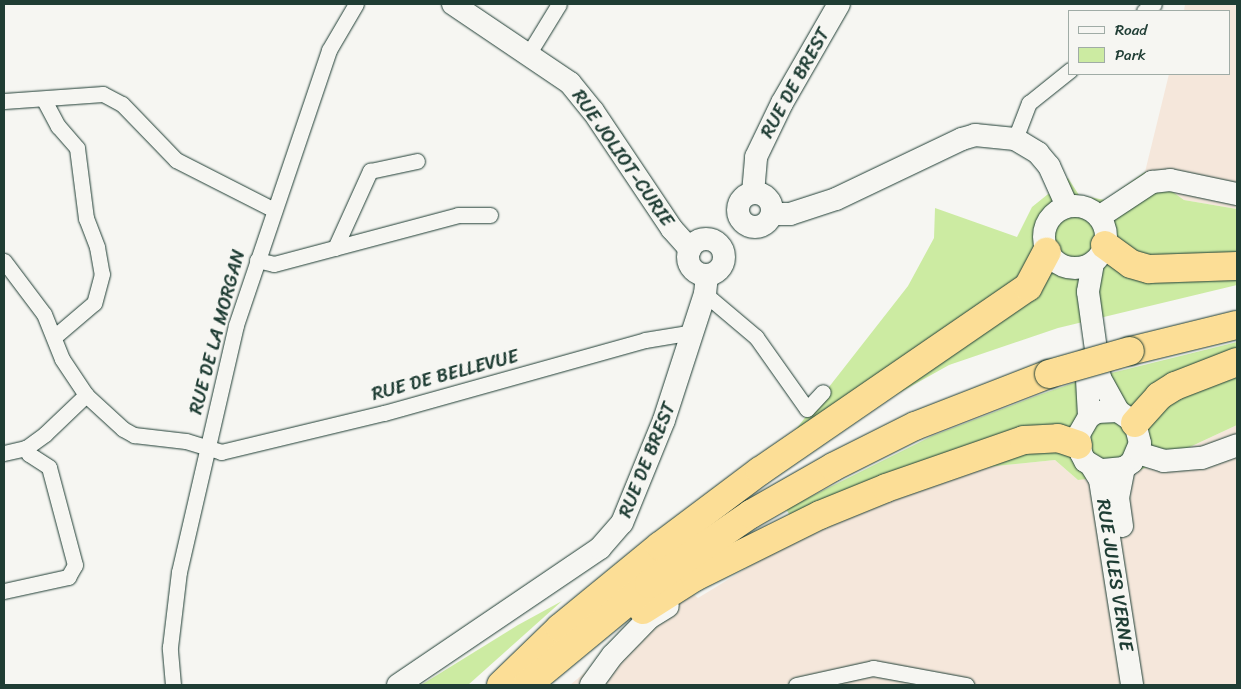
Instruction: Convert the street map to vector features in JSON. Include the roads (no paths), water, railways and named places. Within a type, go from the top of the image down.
[{"type":"highway","points":[[1099,254],[1149,269],[1237,266]]},
{"type":"highway","points":[[501,685],[560,628],[660,546],[760,471],[1028,287],[1055,259]]},
{"type":"highway","points":[[560,628],[748,499],[819,456],[922,406],[1049,365],[1237,311]]},
{"type":"highway","points":[[1130,342],[1237,324]]},
{"type":"highway","points":[[1126,417],[1175,386],[1237,362]]},
{"type":"highway","points":[[527,685],[649,584],[751,514],[907,430],[1049,365]]},
{"type":"highway","points":[[545,685],[606,635],[662,597],[820,515],[886,488],[1024,440],[1058,438],[1085,456]]},
{"type":"street","name":"RUE DE LA MORGAN","points":[[173,685],[170,647],[172,617],[206,449],[236,324],[329,50],[356,4]]},
{"type":"street","name":"RUE JOLIOT-CURIE","points":[[453,4],[529,53],[570,83],[584,98],[672,229],[690,249]]},
{"type":"street","points":[[529,53],[559,4]]},
{"type":"street","name":"RUE DE BREST","points":[[753,193],[756,157],[782,104],[839,4]]},
{"type":"street","points":[[1015,139],[1029,103],[1068,72]]},
{"type":"street","points":[[4,101],[44,100],[80,94],[103,94],[122,104],[176,160],[274,210]]},
{"type":"street","points":[[44,100],[58,126],[77,148],[86,218],[97,247],[102,274],[94,303],[54,337]]},
{"type":"street","points":[[772,214],[790,214],[836,199],[962,138],[975,135],[1015,139],[1043,160],[1067,206]]},
{"type":"street","points":[[334,248],[370,170],[418,161]]},
{"type":"street","points":[[1099,217],[1152,182],[1170,180],[1237,194]]},
{"type":"street","points":[[744,222],[740,202],[753,193],[768,198],[772,214]]},
{"type":"street","points":[[1088,417],[1080,318],[1075,292],[1055,259],[1043,234],[1046,224],[1058,210],[1067,206],[1084,207],[1099,217],[1104,225],[1099,254],[1088,292],[1100,378],[1140,438],[1131,461]]},
{"type":"street","points":[[744,222],[763,226],[772,214]]},
{"type":"street","points":[[257,260],[271,265],[458,215],[490,216]]},
{"type":"street","points":[[718,245],[744,222]]},
{"type":"street","points":[[718,245],[698,241],[690,249],[688,260],[692,270],[756,337],[807,409],[823,392]]},
{"type":"street","points":[[706,285],[722,266],[718,245]]},
{"type":"street","points":[[1055,259],[1084,267],[1099,254]]},
{"type":"street","name":"RUE DE BELLEVUE","points":[[4,261],[44,314],[62,359],[86,395],[123,429],[134,435],[186,441],[206,449],[221,452],[269,442],[644,340],[694,332]]},
{"type":"street","name":"RUE DE BREST","points":[[398,685],[600,548],[622,523],[653,454],[694,332],[706,285]]},
{"type":"street","points":[[4,453],[26,448],[46,434],[86,395]]},
{"type":"street","points":[[1126,417],[1102,410],[1088,417],[1082,425],[1085,456],[1108,472],[1131,461],[1202,458],[1237,445]]},
{"type":"street","points":[[4,591],[68,577],[75,565],[49,467],[29,454],[26,448]]},
{"type":"street","name":"RUE JULES VERNE","points":[[1085,456],[1100,480],[1132,685]]},
{"type":"street","name":"RUE JULES VERNE","points":[[1131,461],[1118,498],[1147,685]]},
{"type":"street","points":[[592,684],[614,655],[649,618],[765,542]]},
{"type":"street","points":[[796,685],[873,668],[966,685]]}]
